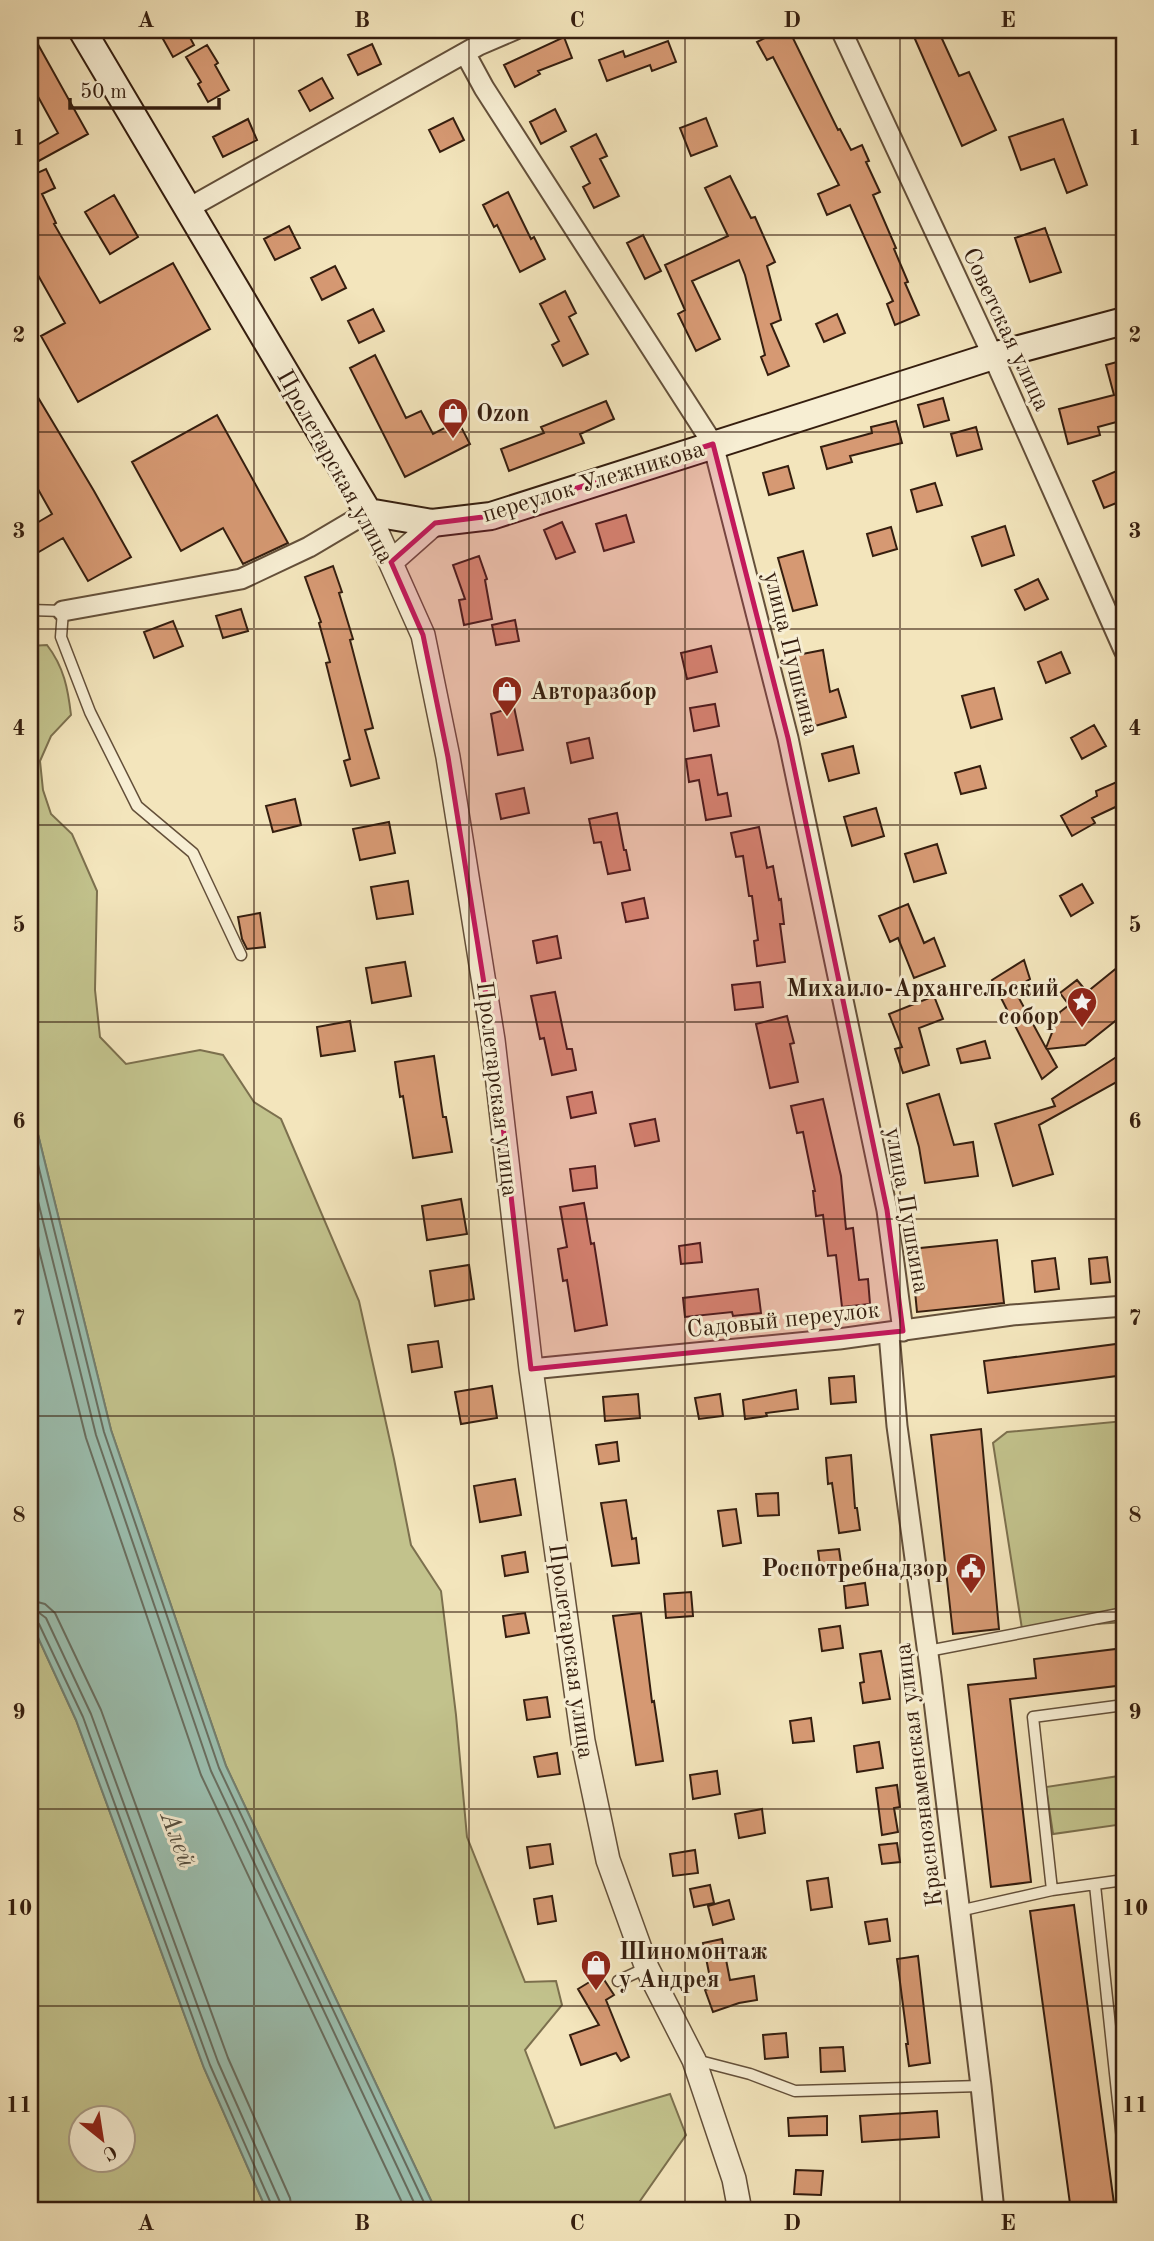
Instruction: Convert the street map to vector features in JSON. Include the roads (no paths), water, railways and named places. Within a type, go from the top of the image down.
[{"type":"main road","name":"Пролетарская улица","points":[[82,30],[368,512]]},
{"type":"main road","name":"переулок Улежникова","points":[[368,512],[435,523],[491,516],[993,356],[1124,321]]},
{"type":"street","points":[[187,209],[472,43],[514,30]]},
{"type":"street","name":"Советская улица","points":[[841,30],[993,356],[1124,650]]},
{"type":"street","name":"улица Пушкина","points":[[472,43],[484,88],[713,444],[788,738],[887,1210],[896,1332]]},
{"type":"street","points":[[63,611],[241,579],[309,547],[368,512]]},
{"type":"street","name":"Пролетарская улица","points":[[368,512],[423,635],[448,757],[493,1040],[531,1369],[583,1741],[608,1860],[647,1968],[695,2060],[734,2179],[740,2211]]},
{"type":"street","points":[[391,562],[435,523]]},
{"type":"street","name":"Садовый переулок","points":[[531,1369],[896,1332],[1012,1315],[1124,1306]]},
{"type":"street","name":"Краснознаменская улица","points":[[896,1332],[897,1426],[928,1651],[994,2211]]},
{"type":"lane","points":[[30,610],[63,611],[61,637],[90,712],[137,806],[193,853],[241,956]]},
{"type":"lane","points":[[928,1651],[1124,1613]]},
{"type":"lane","points":[[1052,1890],[1033,1717],[1124,1705]]},
{"type":"lane","points":[[959,1911],[1052,1890],[1124,1880]]},
{"type":"lane","points":[[1095,1885],[1124,2158]]},
{"type":"lane","points":[[618,1981],[647,1968]]},
{"type":"lane","points":[[695,2060],[750,2074],[795,2091],[981,2086]]},
{"type":"water","name":"Алей","points":[[30,1102],[111,1430],[226,1766],[436,2211],[267,2211],[204,2068],[76,1720],[30,1620]]},
{"type":"place","name":"Ozon","points":[[453,440]]},
{"type":"place","name":"Авторазбор","points":[[507,718]]},
{"type":"place","name":"Михаило-Архангельский собор","points":[[1082,1029]]},
{"type":"place","name":"Роспотребнадзор","points":[[971,1595]]},
{"type":"place","name":"Шиномонтаж у Андрея","points":[[596,1992]]}]
